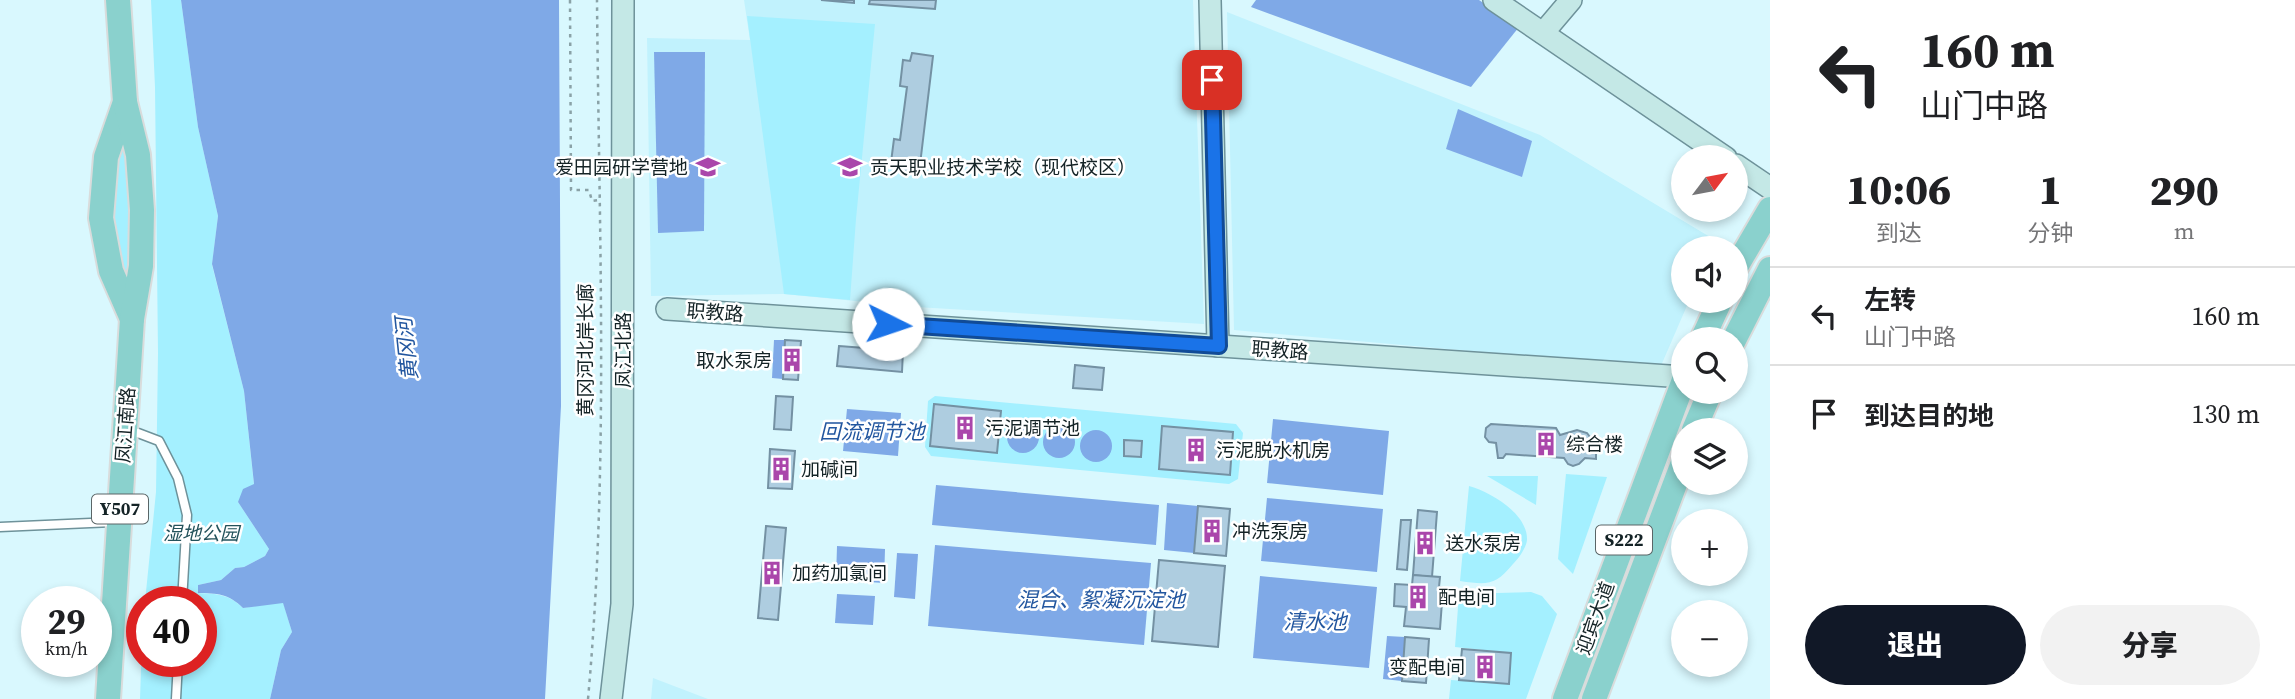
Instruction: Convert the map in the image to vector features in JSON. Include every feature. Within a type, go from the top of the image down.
[{"type":"main road","name":"凤江南路","points":[[107,699],[132,319],[141,266],[142,210],[138,155],[125,102],[118,0]]},
{"type":"main road","name":"凤江南路","points":[[125,102],[106,157],[101,218],[111,271],[132,319]]},
{"type":"main road","points":[[1748,247],[1770,209]]},
{"type":"main road","points":[[1748,294],[1770,269]]},
{"type":"main road","name":"迎宾大道","points":[[1564,699],[1675,404]]},
{"type":"main road","name":"迎宾大道","points":[[1594,699],[1671,495]]},
{"type":"street","name":"凤江北路","points":[[611,699],[622,604],[623,0]]},
{"type":"street","points":[[1210,0],[1219,346]]},
{"type":"street","points":[[1494,0],[1707,145]]},
{"type":"street","points":[[1543,33],[1571,0]]},
{"type":"street","points":[[1748,172],[1770,188]]},
{"type":"street","name":"职教路","points":[[667,309],[1671,378]]},
{"type":"lane","points":[[138,433],[159,442],[178,478],[187,515],[183,586]]},
{"type":"lane","points":[[0,527],[113,522]]},
{"type":"lane","points":[[176,699],[177,677]]},
{"type":"path","points":[[570,0],[571,190],[589,190],[592,201],[598,200]]},
{"type":"path","name":"黄冈河北岸长廊","points":[[588,699],[596,617],[600,480],[597,0]]},
{"type":"shaded area","points":[[744,0],[1193,0],[1204,324],[916,307],[784,294],[651,296],[647,38],[750,40]]},
{"type":"shaded area","points":[[1227,12],[1540,135],[1671,214],[1671,222],[1685,222],[1708,236],[1671,236],[1671,313],[1684,313],[1678,327],[1671,327],[1671,343],[1660,368],[1234,330]]},
{"type":"shaded area","points":[[653,678],[708,699],[651,699]]},
{"type":"green space","name":"湿地公园","points":[[151,0],[181,0],[198,127],[218,216],[212,265],[244,391],[254,485],[238,502],[269,549],[265,556],[244,567],[235,568],[221,580],[198,586],[147,586],[156,492],[158,353],[155,87]]},
{"type":"green space","points":[[747,16],[875,24],[850,300],[784,294]]},
{"type":"green space","points":[[121,144],[129,176],[133,212],[128,281],[116,248],[111,214]]},
{"type":"green space","points":[[935,396],[1236,424],[1243,433],[1238,479],[1229,484],[931,456],[925,447],[928,401]]},
{"type":"green space","points":[[1566,474],[1607,477],[1573,574],[1558,559]]},
{"type":"green space","points":[[1487,476],[1538,476],[1536,505]]},
{"type":"green space","points":[[1469,486],[1487,493],[1507,506],[1526,530],[1527,540],[1520,556],[1507,571],[1490,582],[1460,581]]},
{"type":"green space","points":[[1531,592],[1542,596],[1557,614],[1526,699],[1449,699],[1451,680],[1509,684],[1511,653],[1455,647],[1459,594]]},
{"type":"green space","name":"湿地公园","points":[[217,594],[228,597],[243,608],[283,602],[292,632],[281,650],[270,699],[140,699],[141,677],[217,677]]},
{"type":"water","name":"黄冈河","points":[[181,0],[559,0],[561,406],[545,699],[270,699],[281,650],[292,632],[283,603],[243,608],[233,600],[217,594],[217,586],[198,586],[221,580],[235,568],[244,567],[265,556],[269,549],[238,502],[243,489],[254,484],[244,391],[212,264],[218,216],[198,127]]},
{"type":"water","points":[[1256,0],[1479,0],[1519,27],[1471,87],[1251,7]]},
{"type":"water","points":[[654,52],[705,52],[704,231],[658,233]]},
{"type":"water","points":[[1458,109],[1532,141],[1522,177],[1446,149]]},
{"type":"water","points":[[774,340],[785,340],[783,379],[772,378]]},
{"type":"water","name":"回流调节池","points":[[847,409],[901,413],[898,456],[843,451]]},
{"type":"water","points":[[1273,419],[1389,431],[1383,495],[1267,483]]},
{"type":"water","points":[[1023,421],[1034,426],[1039,437],[1034,448],[1023,453],[1012,448],[1007,437],[1012,426]]},
{"type":"water","points":[[1059,426],[1070,431],[1075,442],[1070,453],[1059,458],[1048,453],[1043,442],[1048,431]]},
{"type":"water","points":[[1096,430],[1107,435],[1112,446],[1107,457],[1096,462],[1085,457],[1080,446],[1085,435]]},
{"type":"water","points":[[936,485],[1159,505],[1156,545],[932,525]]},
{"type":"water","name":"清水池","points":[[1267,498],[1383,509],[1377,572],[1261,561]]},
{"type":"water","points":[[1167,503],[1198,506],[1194,553],[1164,550]]},
{"type":"water","name":"混合、絮凝沉淀池","points":[[935,545],[1151,563],[1144,645],[928,626]]},
{"type":"water","points":[[837,546],[885,549],[884,583],[836,580]]},
{"type":"water","points":[[897,553],[918,554],[915,599],[894,597]]},
{"type":"water","name":"清水池","points":[[1260,576],[1377,587],[1369,668],[1253,658]]},
{"type":"water","points":[[837,594],[875,596],[873,625],[835,623]]},
{"type":"water","points":[[1387,636],[1405,637],[1402,681],[1383,679]]},
{"type":"building","points":[[821,0],[854,0],[854,3]]},
{"type":"building","points":[[870,0],[936,0],[935,9],[869,4]]},
{"type":"building","points":[[912,53],[933,56],[919,173],[900,171],[900,163],[891,162],[894,139],[900,140],[907,87],[900,86],[903,60],[910,61]]},
{"type":"building","name":"取水泵房","points":[[785,340],[801,341],[798,380],[783,379]]},
{"type":"building","points":[[839,346],[903,351],[902,372],[837,366]]},
{"type":"building","points":[[1075,365],[1104,368],[1102,390],[1073,388]]},
{"type":"building","points":[[776,396],[793,397],[791,430],[774,429]]},
{"type":"building","name":"污泥调节池","points":[[934,404],[1001,411],[997,453],[930,446]]},
{"type":"building","name":"综合楼","points":[[1491,424],[1556,428],[1560,435],[1577,430],[1587,433],[1596,445],[1596,459],[1585,458],[1573,466],[1564,458],[1506,454],[1503,458],[1498,458],[1496,443],[1489,442],[1485,437],[1486,428]]},
{"type":"building","name":"污泥脱水机房","points":[[1162,426],[1233,432],[1230,475],[1159,469]]},
{"type":"building","points":[[1124,440],[1142,441],[1141,457],[1124,456]]},
{"type":"building","name":"加碱间","points":[[770,449],[795,451],[792,489],[768,488]]},
{"type":"building","name":"冲洗泵房","points":[[1198,506],[1230,509],[1226,556],[1194,553]]},
{"type":"building","name":"送水泵房","points":[[1418,510],[1437,512],[1432,577],[1413,575]]},
{"type":"building","points":[[1401,520],[1411,520],[1407,570],[1397,569]]},
{"type":"building","name":"加药加氯间","points":[[766,526],[786,528],[778,620],[758,618]]},
{"type":"building","points":[[1159,560],[1225,566],[1218,647],[1152,641]]},
{"type":"building","name":"配电间","points":[[1413,575],[1440,577],[1439,587],[1443,588],[1440,629],[1404,626],[1406,607],[1394,606],[1395,584],[1412,585]]},
{"type":"building","points":[[1405,637],[1429,639],[1426,683],[1402,681]]},
{"type":"building","name":"变配电间","points":[[1462,649],[1511,653],[1509,684],[1459,680]]},
{"type":"place","name":"爱田园研学营地","points":[[708,167]]},
{"type":"place","name":"贡天职业技术学校（现代校区）","points":[[850,167]]},
{"type":"place","name":"取水泵房","points":[[792,360]]},
{"type":"place","name":"污泥调节池","points":[[965,428]]},
{"type":"place","name":"综合楼","points":[[1546,444]]},
{"type":"place","name":"污泥脱水机房","points":[[1196,450]]},
{"type":"place","name":"加碱间","points":[[781,469]]},
{"type":"place","name":"冲洗泵房","points":[[1212,531]]},
{"type":"place","name":"送水泵房","points":[[1425,543]]},
{"type":"place","name":"加药加氯间","points":[[772,573]]},
{"type":"place","name":"配电间","points":[[1418,597]]},
{"type":"place","name":"变配电间","points":[[1485,667]]},
{"type":"route","points":[[888,324],[1219,346],[1212,80]]}]
